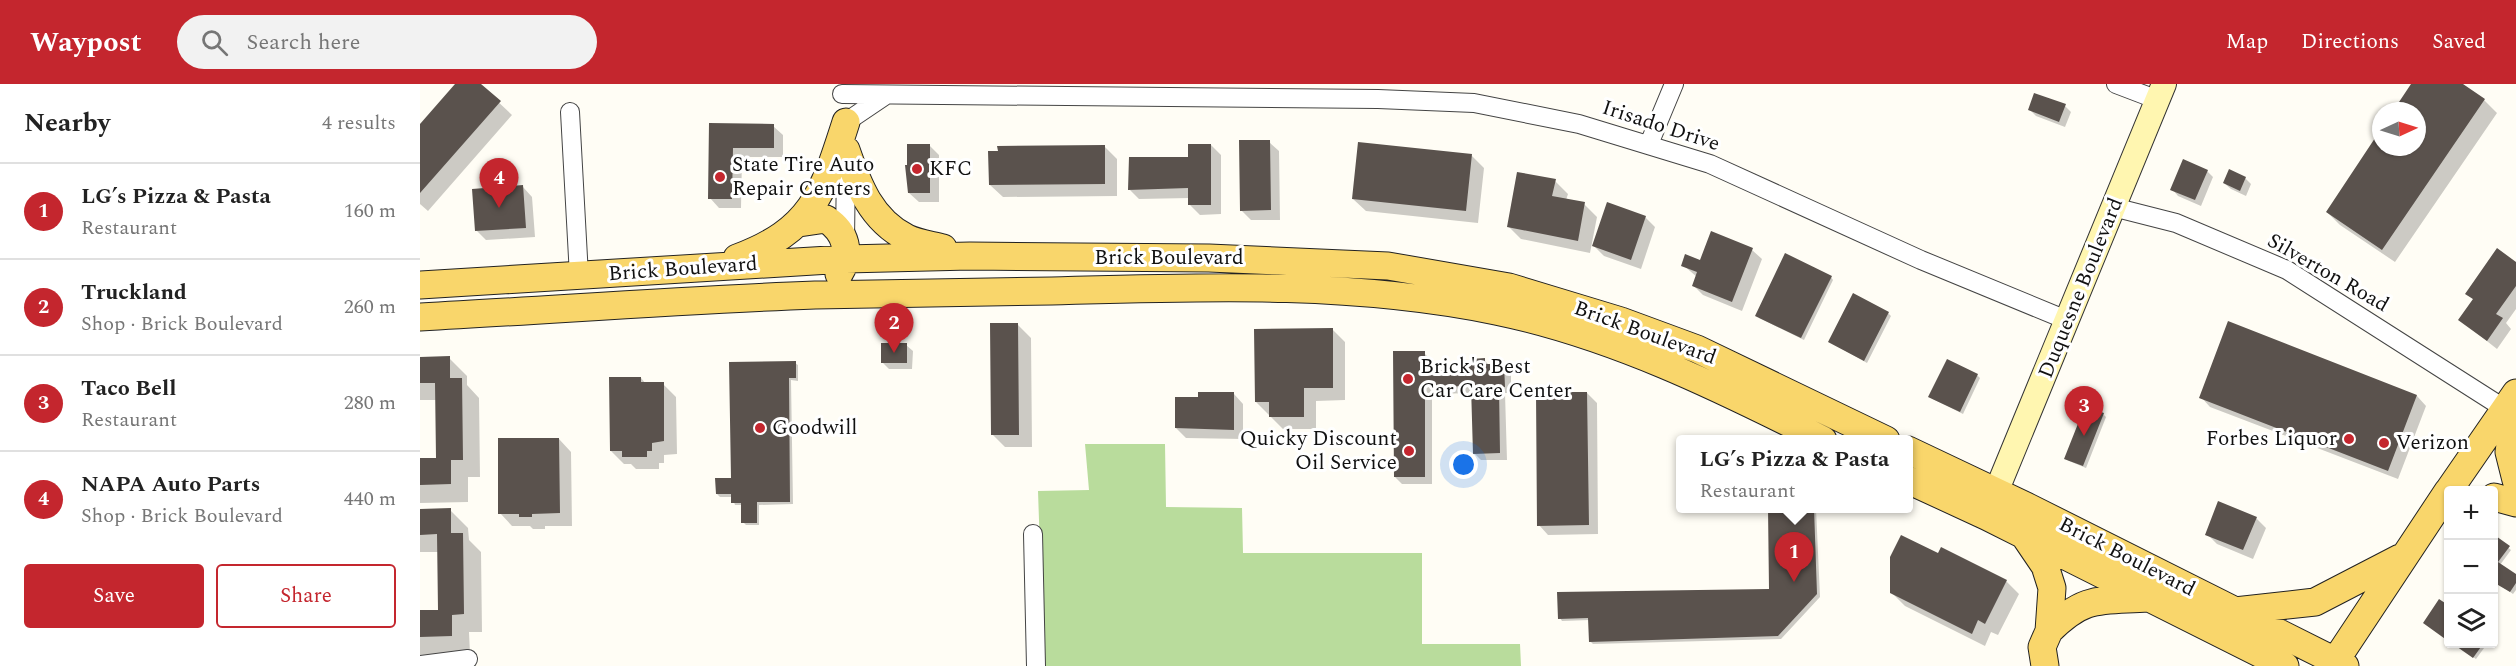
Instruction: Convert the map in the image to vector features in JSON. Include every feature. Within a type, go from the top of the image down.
[{"type":"main road","points":[[716,266],[760,250],[799,223],[814,204],[829,176],[846,122]]},
{"type":"main road","points":[[846,150],[859,188],[872,209],[885,222],[907,238],[970,256]]},
{"type":"main road","points":[[799,223],[826,219],[840,230],[846,250],[841,272],[814,296]]},
{"type":"main road","name":"Brick Boulevard","points":[[420,285],[716,266],[846,250],[970,256],[1317,261],[1388,266],[1509,287],[1621,321],[1697,349],[1876,435]]},
{"type":"main road","name":"Brick Boulevard","points":[[420,317],[814,296],[1216,287],[1334,290],[1451,303],[1500,312],[1589,336],[1718,387],[1813,435]]},
{"type":"main road","points":[[2512,402],[2509,452],[2516,480]]},
{"type":"main road","points":[[2454,486],[2512,402]]},
{"type":"main road","name":"Brick Boulevard","points":[[1913,452],[2235,611],[2337,664]]},
{"type":"main road","name":"Brick Boulevard","points":[[1913,482],[2285,666]]},
{"type":"main road","points":[[2498,498],[2516,503]]},
{"type":"main road","points":[[2337,664],[2404,556],[2444,501]]},
{"type":"main road","points":[[2024,536],[2050,577],[2052,588],[2041,653]]},
{"type":"main road","points":[[2235,611],[2315,602],[2404,556]]},
{"type":"main road","points":[[2041,653],[2066,614],[2083,603],[2150,598]]},
{"type":"street","points":[[1649,144],[1674,84]]},
{"type":"street","points":[[2116,84],[2161,92]]},
{"type":"street","points":[[842,89],[846,122],[846,250]]},
{"type":"street","name":"Irisado Drive","points":[[842,89],[886,95],[1080,90],[1474,103],[1579,124],[1710,164],[1921,260],[2069,321]]},
{"type":"street","name":"Duquesne Boulevard","points":[[1996,492],[2069,321],[2161,92]]},
{"type":"street","points":[[846,122],[886,95]]},
{"type":"street","points":[[570,112],[579,276]]},
{"type":"street","name":"Silverton Road","points":[[2114,207],[2176,223],[2287,270],[2512,402]]},
{"type":"street","points":[[1033,534],[1036,666]]},
{"type":"street","points":[[420,664],[468,659]]},
{"type":"green space","points":[[1085,444],[1165,444],[1166,507],[1242,508],[1243,553],[1422,553],[1422,644],[1520,644],[1521,666],[1044,666],[1038,491],[1089,490]]},
{"type":"building","points":[[455,84],[481,84],[501,101],[420,193],[420,124]]},
{"type":"building","points":[[2411,84],[2463,84],[2485,99],[2382,250],[2326,212],[2372,143],[2372,156],[2426,156],[2426,102],[2399,102]]},
{"type":"building","points":[[2034,93],[2066,104],[2059,122],[2028,110]]},
{"type":"building","name":"State Tire Auto Repair Centers","points":[[709,123],[774,124],[774,148],[733,148],[732,199],[708,199]]},
{"type":"building","points":[[1239,140],[1270,140],[1271,210],[1240,211]]},
{"type":"building","points":[[1358,142],[1472,154],[1466,211],[1352,199]]},
{"type":"building","name":"KFC","points":[[907,144],[930,144],[930,193],[908,193],[905,165],[907,165]]},
{"type":"building","points":[[1188,144],[1211,144],[1211,205],[1188,205],[1188,188],[1128,190],[1129,157],[1188,157]]},
{"type":"building","points":[[1105,145],[1105,184],[989,185],[988,151],[998,151],[997,146]]},
{"type":"building","points":[[2183,159],[2208,170],[2195,200],[2170,190]]},
{"type":"building","points":[[2229,169],[2246,177],[2240,191],[2223,183]]},
{"type":"building","points":[[1517,172],[1556,179],[1552,196],[1585,202],[1578,241],[1507,227]]},
{"type":"building","points":[[523,185],[526,228],[475,231],[472,189]]},
{"type":"building","points":[[1607,202],[1646,216],[1631,260],[1592,246]]},
{"type":"building","points":[[1711,231],[1753,248],[1732,302],[1692,286],[1697,272],[1681,266],[1685,254],[1700,260]]},
{"type":"building","points":[[2497,248],[2516,262],[2516,286],[2496,314],[2503,318],[2487,341],[2458,320],[2473,299],[2465,294]]},
{"type":"building","points":[[1785,253],[1832,276],[1801,338],[1755,316]]},
{"type":"building","points":[[1853,293],[1889,312],[1864,361],[1828,342]]},
{"type":"building","points":[[2228,321],[2417,395],[2388,471],[2199,398]]},
{"type":"building","points":[[990,323],[1018,323],[1019,435],[991,435]]},
{"type":"building","points":[[1333,328],[1333,388],[1304,388],[1304,417],[1269,417],[1269,402],[1255,402],[1254,329]]},
{"type":"building","points":[[881,343],[907,343],[907,363],[881,363]]},
{"type":"building","points":[[1393,351],[1425,351],[1425,370],[1459,370],[1459,364],[1471,364],[1471,359],[1485,358],[1485,364],[1504,364],[1505,387],[1499,387],[1500,453],[1473,454],[1471,386],[1425,387],[1425,477],[1394,477]]},
{"type":"building","points":[[450,356],[450,378],[462,378],[463,460],[451,460],[451,484],[420,485],[420,458],[436,458],[435,383],[420,383],[420,357]]},
{"type":"building","points":[[1947,359],[1978,374],[1960,412],[1928,397]]},
{"type":"building","name":"Goodwill","points":[[796,361],[796,378],[789,378],[790,502],[757,502],[757,523],[741,523],[741,503],[731,503],[731,494],[716,494],[715,478],[731,478],[729,362]]},
{"type":"building","points":[[609,377],[641,377],[641,382],[664,382],[664,441],[652,443],[652,451],[647,451],[647,457],[622,457],[622,451],[610,451]]},
{"type":"building","points":[[1198,392],[1234,392],[1234,430],[1175,428],[1175,397],[1198,397]]},
{"type":"building","points":[[1536,392],[1587,392],[1589,525],[1537,526]]},
{"type":"building","points":[[2085,406],[2104,413],[2083,466],[2064,459]]},
{"type":"building","points":[[498,438],[559,438],[560,513],[532,514],[532,517],[519,517],[519,514],[498,514]]},
{"type":"building","points":[[2218,501],[2257,517],[2243,550],[2205,535]]},
{"type":"building","points":[[451,508],[451,533],[463,533],[464,614],[452,615],[452,636],[420,637],[420,610],[438,610],[437,534],[420,535],[420,509]]},
{"type":"building","points":[[1768,513],[1814,513],[1817,594],[1778,636],[1589,642],[1588,618],[1558,619],[1557,592],[1769,589]]},
{"type":"building","points":[[1901,535],[1938,553],[1941,547],[2007,580],[1985,624],[1978,620],[1972,634],[1890,593],[1890,557]]},
{"type":"building","points":[[2498,538],[2510,546],[2498,562]]},
{"type":"building","points":[[2498,562],[2516,574],[2516,583],[2510,592],[2498,585]]},
{"type":"building","points":[[2439,599],[2444,602],[2444,638],[2423,623]]},
{"type":"building","points":[[2459,648],[2480,648],[2473,658]]},
{"type":"place","name":"KFC","points":[[917,169]]},
{"type":"place","name":"State Tire Auto Repair Centers","points":[[720,177]]},
{"type":"place","name":"NAPA Auto Parts","points":[[499,208]]},
{"type":"place","name":"Truckland","points":[[894,353]]},
{"type":"place","name":"Brick's Best Car Care Center","points":[[1408,379]]},
{"type":"place","name":"Goodwill","points":[[760,428]]},
{"type":"place","name":"Taco Bell","points":[[2084,436]]},
{"type":"place","name":"Forbes Liquor","points":[[2349,439]]},
{"type":"place","name":"Verizon","points":[[2384,443]]},
{"type":"place","name":"Quicky Discount Oil Service","points":[[1409,451]]},
{"type":"place","name":"LG’s Pizza & Pasta","points":[[1794,582]]}]
